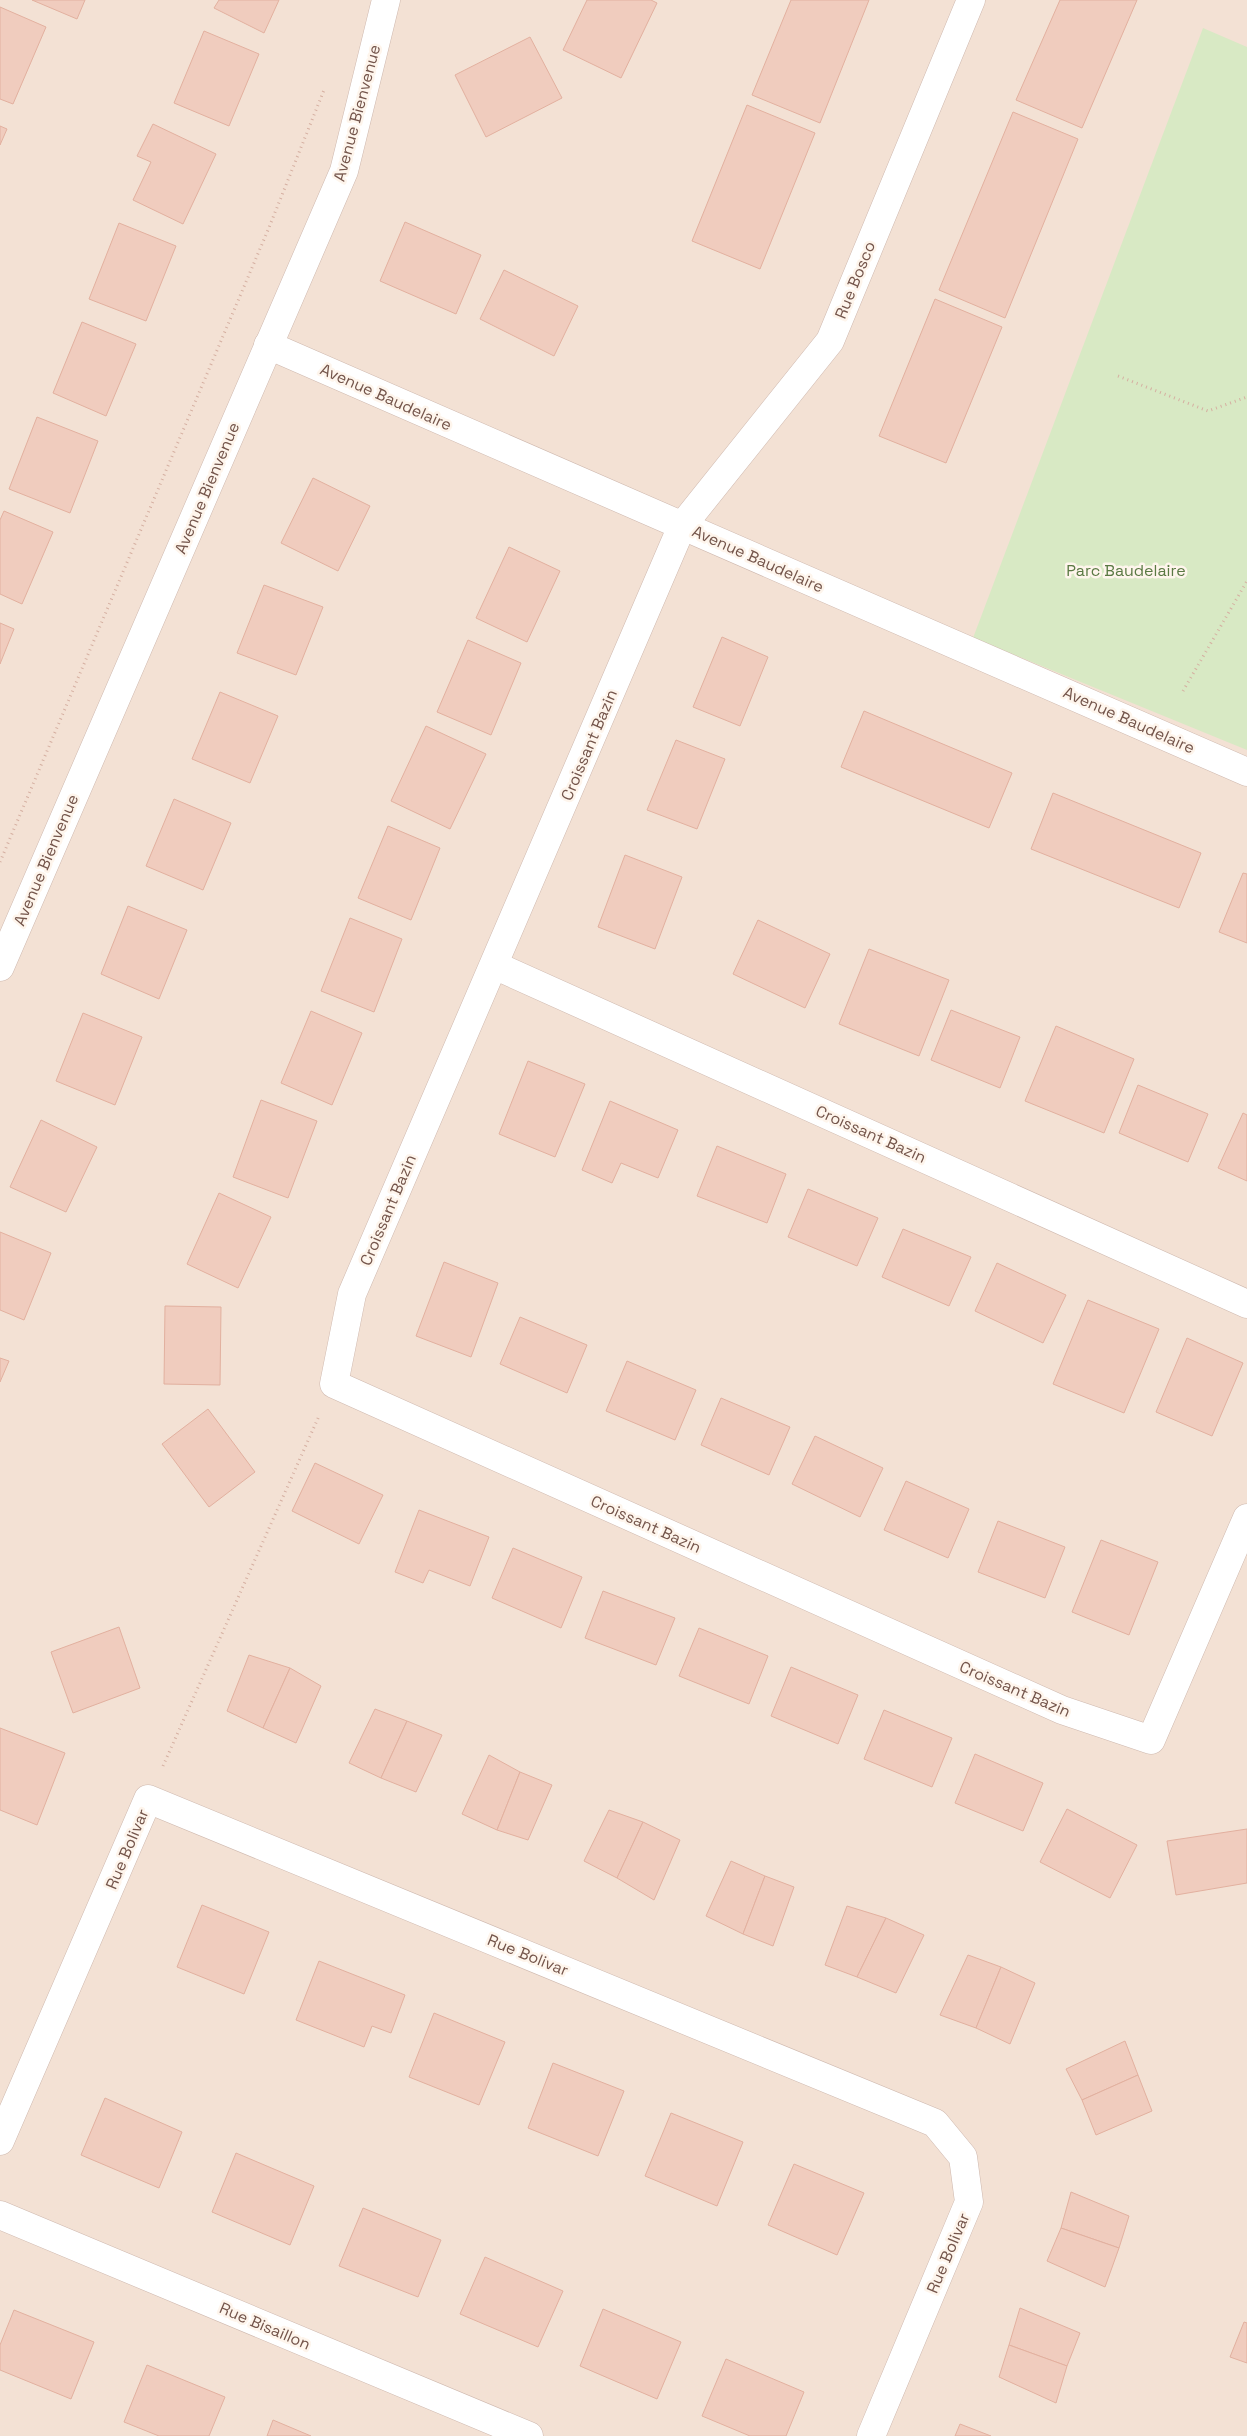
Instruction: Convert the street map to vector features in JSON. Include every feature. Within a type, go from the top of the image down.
[{"type":"street","name":"Avenue Bienvenue","points":[[0,967],[344,171],[386,0]]},
{"type":"street","name":"Rue Bosco","points":[[682,526],[830,342],[971,0]]},
{"type":"street","name":"Avenue Baudelaire","points":[[268,345],[1247,772]]},
{"type":"street","name":"Croissant Bazin","points":[[682,526],[352,1294],[334,1384],[1062,1710],[1151,1740],[1247,1518]]},
{"type":"street","name":"Croissant Bazin","points":[[494,965],[1247,1304]]},
{"type":"street","name":"Rue Bolivar","points":[[0,2141],[148,1799],[935,2123],[963,2157],[970,2202],[871,2436]]},
{"type":"street","name":"Rue Bisaillon","points":[[0,2215],[530,2436]]},
{"type":"path","points":[[0,862],[261,246],[326,81]]},
{"type":"path","points":[[1118,376],[1208,411],[1247,397]]},
{"type":"path","points":[[1182,691],[1247,581]]},
{"type":"path","points":[[148,1799],[334,1384]]},
{"type":"shaded area","points":[[0,0],[1247,0],[1247,2436],[0,2436]]},
{"type":"green space","name":"Parc Baudelaire","points":[[1203,28],[1247,47],[1247,750],[973,638]]},
{"type":"building","points":[[32,0],[85,0],[77,19]]},
{"type":"building","points":[[219,0],[279,0],[264,33],[214,8]]},
{"type":"building","points":[[587,0],[651,0],[657,3],[621,78],[563,50]]},
{"type":"building","points":[[791,0],[869,0],[820,123],[752,95]]},
{"type":"building","points":[[1060,0],[1137,0],[1082,128],[1016,100]]},
{"type":"building","points":[[0,7],[46,27],[13,104],[0,99]]},
{"type":"building","points":[[204,31],[259,54],[229,126],[174,103]]},
{"type":"building","points":[[530,37],[562,98],[486,137],[455,75]]},
{"type":"building","points":[[747,105],[815,133],[760,269],[692,241]]},
{"type":"building","points":[[1013,112],[1078,139],[1005,318],[939,290]]},
{"type":"building","points":[[153,124],[216,154],[183,224],[133,200],[151,162],[137,156]]},
{"type":"building","points":[[0,126],[7,129],[0,145]]},
{"type":"building","points":[[405,222],[481,255],[456,314],[380,281]]},
{"type":"building","points":[[119,223],[176,246],[146,321],[89,299]]},
{"type":"building","points":[[504,270],[578,306],[554,356],[480,319]]},
{"type":"building","points":[[935,299],[1002,327],[946,463],[879,436]]},
{"type":"building","points":[[82,322],[136,344],[106,416],[53,393]]},
{"type":"building","points":[[37,417],[98,441],[70,513],[9,489]]},
{"type":"building","points":[[313,478],[370,506],[338,571],[281,543]]},
{"type":"building","points":[[4,511],[53,532],[22,604],[0,594],[0,520]]},
{"type":"building","points":[[509,547],[560,571],[527,642],[476,618]]},
{"type":"building","points":[[264,585],[323,607],[296,675],[237,653]]},
{"type":"building","points":[[0,623],[14,629],[0,664]]},
{"type":"building","points":[[722,637],[768,657],[740,726],[693,707]]},
{"type":"building","points":[[468,640],[521,663],[491,735],[437,712]]},
{"type":"building","points":[[220,692],[278,716],[250,783],[192,759]]},
{"type":"building","points":[[864,711],[1012,773],[989,828],[841,767]]},
{"type":"building","points":[[426,726],[486,754],[450,829],[391,801]]},
{"type":"building","points":[[676,740],[725,759],[697,829],[647,810]]},
{"type":"building","points":[[1053,793],[1201,853],[1179,908],[1031,849]]},
{"type":"building","points":[[174,799],[231,823],[203,890],[146,866]]},
{"type":"building","points":[[388,826],[440,848],[411,920],[358,898]]},
{"type":"building","points":[[625,855],[682,877],[655,949],[598,927]]},
{"type":"building","points":[[1243,873],[1247,874],[1247,943],[1219,932]]},
{"type":"building","points":[[128,906],[187,930],[159,999],[101,974]]},
{"type":"building","points":[[350,918],[402,939],[374,1012],[321,991]]},
{"type":"building","points":[[758,920],[830,954],[805,1008],[733,974]]},
{"type":"building","points":[[869,949],[949,980],[919,1056],[839,1024]]},
{"type":"building","points":[[951,1010],[1020,1037],[1000,1088],[931,1060]]},
{"type":"building","points":[[311,1011],[362,1033],[332,1105],[281,1083]]},
{"type":"building","points":[[83,1013],[142,1037],[115,1105],[56,1081]]},
{"type":"building","points":[[1056,1026],[1134,1059],[1104,1133],[1025,1101]]},
{"type":"building","points":[[528,1061],[585,1084],[555,1157],[499,1134]]},
{"type":"building","points":[[1138,1085],[1208,1114],[1188,1162],[1119,1133]]},
{"type":"building","points":[[261,1100],[317,1121],[288,1198],[233,1177]]},
{"type":"building","points":[[610,1101],[678,1130],[658,1178],[621,1163],[612,1183],[582,1170]]},
{"type":"building","points":[[1243,1113],[1247,1115],[1247,1181],[1218,1168]]},
{"type":"building","points":[[41,1120],[97,1147],[66,1212],[10,1187]]},
{"type":"building","points":[[717,1146],[786,1174],[767,1223],[697,1196]]},
{"type":"building","points":[[808,1189],[878,1218],[857,1266],[788,1237]]},
{"type":"building","points":[[219,1193],[271,1217],[238,1288],[187,1264]]},
{"type":"building","points":[[903,1229],[971,1257],[949,1306],[882,1277]]},
{"type":"building","points":[[0,1232],[51,1253],[24,1320],[0,1310]]},
{"type":"building","points":[[444,1262],[498,1283],[471,1357],[416,1336]]},
{"type":"building","points":[[997,1263],[1066,1295],[1043,1343],[975,1311]]},
{"type":"building","points":[[1088,1300],[1159,1329],[1124,1413],[1053,1384]]},
{"type":"building","points":[[165,1306],[221,1307],[220,1385],[164,1384]]},
{"type":"building","points":[[520,1317],[587,1345],[567,1393],[500,1364]]},
{"type":"building","points":[[1187,1338],[1243,1363],[1212,1436],[1156,1412]]},
{"type":"building","points":[[0,1358],[9,1361],[0,1382]]},
{"type":"building","points":[[627,1361],[696,1390],[675,1440],[606,1411]]},
{"type":"building","points":[[721,1398],[790,1427],[769,1475],[701,1445]]},
{"type":"building","points":[[208,1409],[255,1472],[209,1507],[162,1444]]},
{"type":"building","points":[[815,1436],[883,1468],[860,1517],[792,1484]]},
{"type":"building","points":[[315,1463],[383,1495],[359,1544],[292,1511]]},
{"type":"building","points":[[906,1481],[969,1509],[948,1558],[884,1530]]},
{"type":"building","points":[[419,1510],[489,1537],[470,1586],[429,1570],[423,1583],[395,1572]]},
{"type":"building","points":[[998,1521],[1065,1547],[1045,1598],[978,1572]]},
{"type":"building","points":[[1101,1540],[1158,1562],[1129,1635],[1072,1612]]},
{"type":"building","points":[[513,1548],[582,1577],[561,1628],[492,1598]]},
{"type":"building","points":[[603,1591],[675,1618],[656,1665],[585,1638]]},
{"type":"building","points":[[119,1627],[140,1688],[73,1713],[51,1652]]},
{"type":"building","points":[[699,1628],[768,1656],[749,1704],[679,1676]]},
{"type":"building","points":[[249,1655],[290,1668],[263,1728],[227,1711]]},
{"type":"building","points":[[791,1667],[858,1695],[838,1744],[771,1716]]},
{"type":"building","points":[[290,1668],[321,1686],[296,1743],[263,1728]]},
{"type":"building","points":[[375,1709],[407,1721],[381,1778],[349,1763]]},
{"type":"building","points":[[884,1710],[952,1738],[932,1787],[864,1759]]},
{"type":"building","points":[[407,1721],[442,1735],[416,1792],[381,1778]]},
{"type":"building","points":[[0,1728],[65,1753],[37,1825],[0,1810]]},
{"type":"building","points":[[975,1754],[1043,1783],[1023,1831],[955,1803]]},
{"type":"building","points":[[489,1755],[520,1772],[497,1830],[462,1814]]},
{"type":"building","points":[[520,1772],[552,1785],[528,1840],[497,1830]]},
{"type":"building","points":[[1067,1809],[1137,1845],[1110,1898],[1040,1862]]},
{"type":"building","points":[[609,1810],[643,1822],[617,1878],[584,1861]]},
{"type":"building","points":[[643,1822],[680,1840],[654,1900],[617,1878]]},
{"type":"building","points":[[1247,1829],[1247,1883],[1176,1895],[1167,1841]]},
{"type":"building","points":[[731,1861],[765,1876],[743,1934],[706,1916]]},
{"type":"building","points":[[765,1876],[794,1887],[773,1946],[743,1934]]},
{"type":"building","points":[[202,1905],[269,1932],[244,1994],[177,1967]]},
{"type":"building","points":[[847,1906],[886,1918],[857,1977],[825,1965]]},
{"type":"building","points":[[886,1918],[924,1935],[896,1993],[857,1977]]},
{"type":"building","points":[[968,1955],[1001,1967],[976,2028],[940,2015]]},
{"type":"building","points":[[319,1961],[405,1995],[391,2033],[372,2026],[364,2047],[296,2020]]},
{"type":"building","points":[[1001,1967],[1035,1983],[1010,2044],[976,2028]]},
{"type":"building","points":[[434,2013],[505,2042],[479,2105],[409,2077]]},
{"type":"building","points":[[1125,2041],[1138,2075],[1082,2100],[1066,2069]]},
{"type":"building","points":[[553,2063],[624,2091],[598,2156],[528,2128]]},
{"type":"building","points":[[1138,2075],[1152,2111],[1096,2135],[1082,2100]]},
{"type":"building","points":[[105,2098],[182,2132],[159,2188],[81,2155]]},
{"type":"building","points":[[671,2113],[743,2142],[717,2206],[645,2176]]},
{"type":"building","points":[[236,2153],[314,2186],[290,2245],[212,2212]]},
{"type":"building","points":[[794,2164],[864,2193],[837,2255],[768,2225]]},
{"type":"building","points":[[1071,2192],[1129,2216],[1119,2248],[1061,2228]]},
{"type":"building","points":[[363,2208],[441,2240],[418,2297],[339,2266]]},
{"type":"building","points":[[1061,2228],[1119,2248],[1105,2287],[1047,2261]]},
{"type":"building","points":[[485,2257],[563,2291],[538,2347],[460,2314]]},
{"type":"building","points":[[1020,2308],[1080,2333],[1067,2366],[1009,2345]]},
{"type":"building","points":[[603,2309],[681,2342],[657,2399],[580,2366]]},
{"type":"building","points":[[14,2310],[94,2342],[71,2399],[0,2370],[0,2345]]},
{"type":"building","points":[[1244,2322],[1247,2323],[1247,2363],[1230,2357]]},
{"type":"building","points":[[1009,2345],[1067,2366],[1056,2403],[999,2377]]},
{"type":"building","points":[[726,2359],[804,2392],[786,2436],[750,2436],[702,2416]]},
{"type":"building","points":[[147,2365],[225,2397],[209,2436],[159,2436],[124,2422]]},
{"type":"building","points":[[273,2420],[311,2436],[267,2436]]},
{"type":"building","points":[[960,2424],[991,2436],[955,2436]]}]
